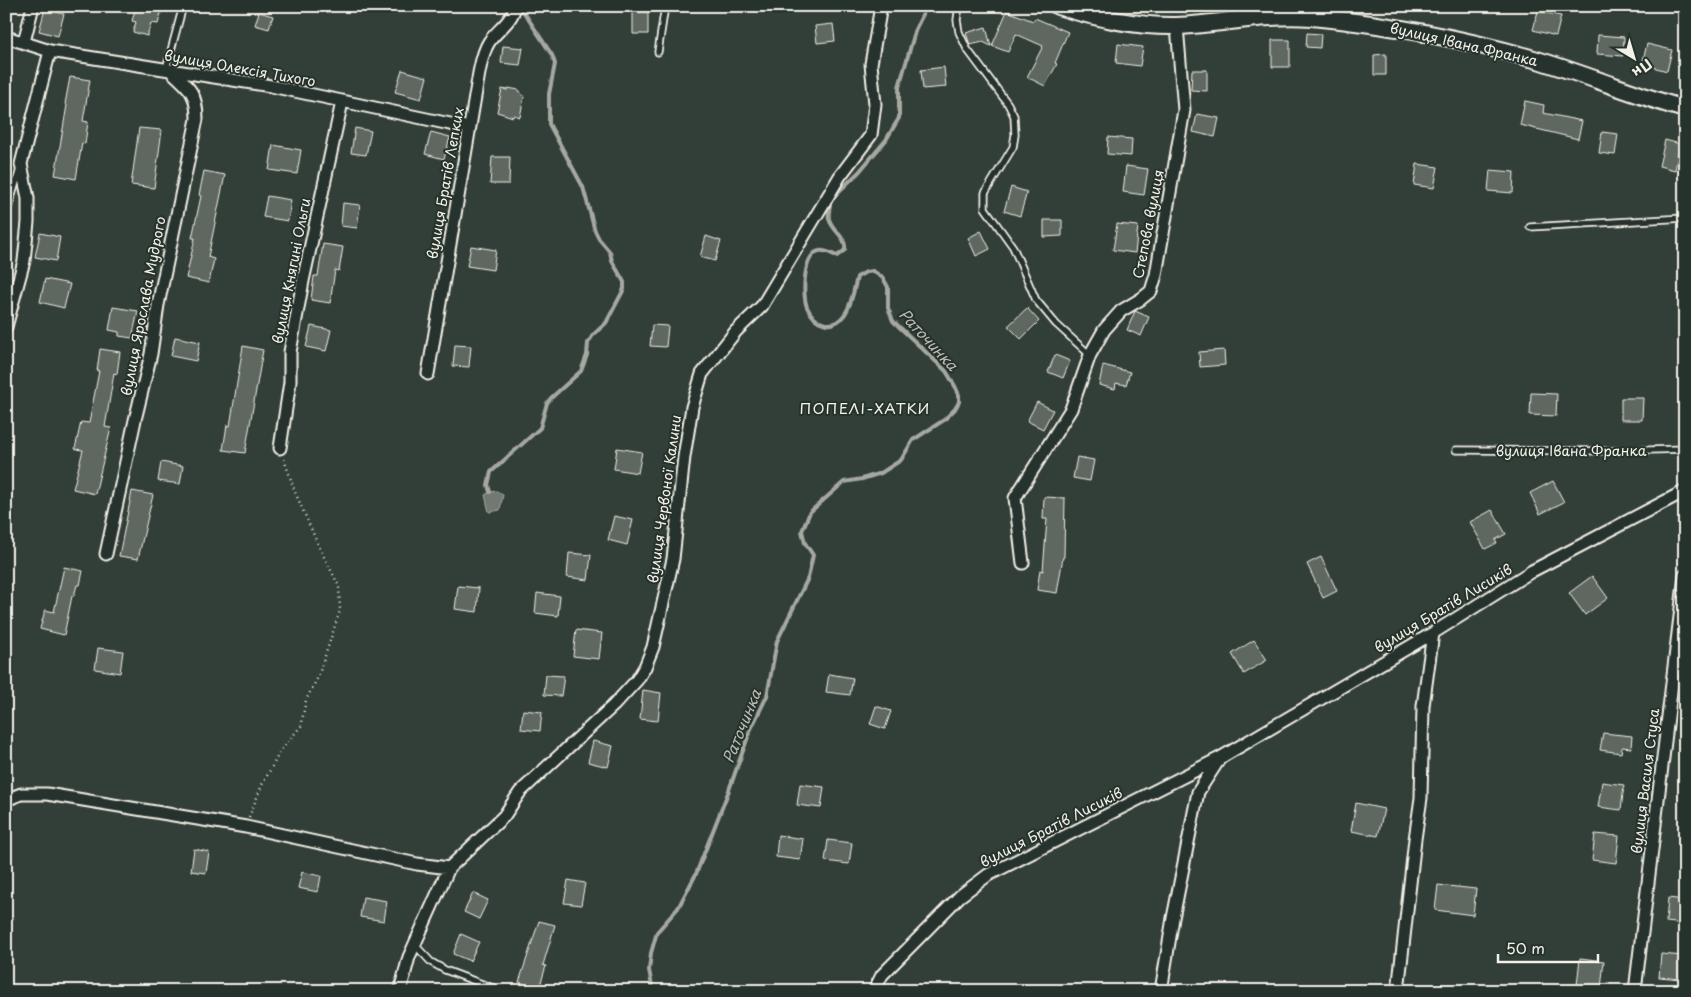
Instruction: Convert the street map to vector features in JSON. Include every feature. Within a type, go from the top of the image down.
[{"type":"main road","name":"вулиця Івана Франка","points":[[1058,6],[1100,18],[1138,24],[1177,26],[1256,12],[1371,24],[1488,47],[1536,60],[1685,109]]},
{"type":"street","points":[[24,42],[33,6]]},
{"type":"street","name":"вулиця Братів Лепких","points":[[428,374],[484,49],[510,19],[514,6]]},
{"type":"street","name":"вулиця Червоної Калини","points":[[400,991],[410,956],[449,868],[504,816],[520,792],[614,704],[637,680],[645,667],[652,647],[673,559],[684,457],[692,407],[702,374],[736,331],[762,306],[840,176],[871,135],[876,104],[871,64],[881,6]]},
{"type":"street","name":"Степова вулиця","points":[[1023,563],[1016,498],[1071,409],[1090,356],[1104,330],[1121,311],[1151,291],[1156,275],[1184,110],[1177,26]]},
{"type":"street","name":"вулиця Олексія Тихого","points":[[6,37],[50,51],[271,86],[469,128]]},
{"type":"street","points":[[6,327],[24,261],[28,222],[28,198],[21,164],[50,51]]},
{"type":"street","name":"вулиця Ярослава Мудрого","points":[[106,554],[151,354],[158,305],[197,119],[197,105],[190,88],[169,71]]},
{"type":"street","name":"вулиця Княгині Ольги","points":[[280,448],[290,382],[290,352],[303,281],[342,102]]},
{"type":"street","name":"вулиця Братів Лисиків","points":[[874,991],[882,975],[960,896],[988,875],[1220,758],[1433,633],[1532,571],[1685,491]]},
{"type":"street","name":"вулиця Василя Стуса","points":[[1635,991],[1685,575]]},
{"type":"street","points":[[1398,991],[1421,798],[1423,706],[1433,633]]},
{"type":"street","name":"вулиця Братів Лисиків","points":[[1162,991],[1173,918],[1198,792],[1220,758]]},
{"type":"street","points":[[6,800],[21,794],[46,794],[246,827],[417,864],[449,868]]},
{"type":"lane","points":[[169,71],[183,6]]},
{"type":"lane","points":[[658,52],[665,6]]},
{"type":"lane","points":[[959,6],[957,20],[959,32],[967,49],[1008,104],[1014,116],[1016,135],[1013,147],[985,193],[985,208],[1013,247],[1036,300],[1056,324],[1090,356]]},
{"type":"lane","points":[[6,215],[21,164]]},
{"type":"lane","points":[[1530,227],[1685,218]]},
{"type":"lane","name":"вулиця Івана Франка","points":[[1456,450],[1614,451],[1685,449]]},
{"type":"lane","points":[[415,945],[431,962],[445,970],[501,991]]},
{"type":"path","points":[[246,827],[251,809],[273,764],[281,750],[301,726],[306,700],[318,677],[340,611],[339,586],[320,550],[295,492],[280,448]]},
{"type":"shaded area","points":[[497,491],[503,495],[500,510],[489,512],[485,495]]},
{"type":"building","points":[[136,6],[161,13],[158,24],[151,23],[147,36],[133,32],[136,22],[132,21]]},
{"type":"building","points":[[45,9],[64,14],[58,36],[39,31]]},
{"type":"building","points":[[1007,11],[1033,21],[1035,18],[1068,32],[1055,63],[1057,64],[1045,86],[1027,77],[1043,46],[1016,34],[1008,52],[992,46]]},
{"type":"building","points":[[1538,11],[1561,16],[1556,36],[1533,30]]},
{"type":"building","points":[[259,12],[273,16],[269,29],[255,25]]},
{"type":"building","points":[[633,12],[648,12],[648,34],[633,34]]},
{"type":"building","points":[[833,24],[835,41],[817,43],[815,26]]},
{"type":"building","points":[[986,27],[991,46],[983,42],[970,45],[966,33]]},
{"type":"building","points":[[1307,33],[1321,34],[1320,48],[1306,47]]},
{"type":"building","points":[[1598,35],[1624,37],[1623,56],[1597,54]]},
{"type":"building","points":[[1272,40],[1290,40],[1290,67],[1272,67]]},
{"type":"building","points":[[1118,44],[1143,47],[1140,66],[1116,63]]},
{"type":"building","points":[[1647,44],[1672,50],[1667,71],[1642,64]]},
{"type":"building","points":[[503,46],[523,48],[520,65],[501,63]]},
{"type":"building","points":[[1386,54],[1386,75],[1374,75],[1374,55]]},
{"type":"building","points":[[944,67],[946,87],[923,89],[921,70]]},
{"type":"building","points":[[402,70],[427,77],[421,99],[395,92]]},
{"type":"building","points":[[1192,70],[1207,70],[1207,91],[1191,90]]},
{"type":"building","points":[[70,77],[90,80],[83,121],[88,122],[85,144],[82,143],[76,179],[55,175]]},
{"type":"building","points":[[508,88],[519,90],[524,97],[520,117],[497,112],[502,89],[508,90]]},
{"type":"building","points":[[1525,101],[1544,105],[1543,113],[1582,121],[1578,139],[1520,125]]},
{"type":"building","points":[[1197,114],[1219,118],[1215,137],[1193,132]]},
{"type":"building","points":[[139,128],[162,130],[154,188],[131,185]]},
{"type":"building","points":[[355,128],[371,131],[366,155],[351,153]]},
{"type":"building","points":[[431,132],[450,137],[444,159],[425,154]]},
{"type":"building","points":[[1602,132],[1618,134],[1615,155],[1599,153]]},
{"type":"building","points":[[1108,137],[1132,139],[1131,156],[1107,154]]},
{"type":"building","points":[[1665,140],[1680,144],[1675,170],[1659,166]]},
{"type":"building","points":[[273,145],[301,150],[297,174],[269,170]]},
{"type":"building","points":[[492,157],[510,157],[509,184],[490,184]]},
{"type":"building","points":[[1417,164],[1438,167],[1434,188],[1414,185]]},
{"type":"building","points":[[1126,166],[1148,169],[1144,195],[1123,192]]},
{"type":"building","points":[[1490,170],[1514,172],[1513,193],[1488,191]]},
{"type":"building","points":[[204,171],[225,175],[208,257],[214,259],[209,283],[186,278],[195,238],[192,238]]},
{"type":"building","points":[[1011,187],[1027,192],[1020,216],[1004,211]]},
{"type":"building","points":[[267,196],[291,200],[288,221],[263,217]]},
{"type":"building","points":[[343,203],[360,205],[357,228],[341,226]]},
{"type":"building","points":[[1044,220],[1062,220],[1062,236],[1044,237]]},
{"type":"building","points":[[1117,224],[1138,226],[1135,253],[1113,250]]},
{"type":"building","points":[[981,231],[990,249],[976,256],[968,238]]},
{"type":"building","points":[[40,233],[60,237],[56,261],[35,257]]},
{"type":"building","points":[[706,236],[721,241],[715,261],[700,257]]},
{"type":"building","points":[[323,244],[343,247],[339,271],[335,270],[330,303],[311,300],[314,276],[318,276]]},
{"type":"building","points":[[471,246],[496,250],[493,270],[467,266]]},
{"type":"building","points":[[45,279],[70,284],[64,308],[40,302]]},
{"type":"building","points":[[113,307],[138,311],[132,338],[119,336],[119,332],[109,330]]},
{"type":"building","points":[[1027,308],[1039,321],[1021,339],[1008,326]]},
{"type":"building","points":[[1135,311],[1149,317],[1141,336],[1127,330]]},
{"type":"building","points":[[652,325],[668,326],[666,347],[650,346]]},
{"type":"building","points":[[311,326],[331,330],[326,351],[306,347]]},
{"type":"building","points":[[175,337],[200,342],[196,361],[171,356]]},
{"type":"building","points":[[455,345],[471,346],[469,367],[453,366]]},
{"type":"building","points":[[243,346],[263,350],[245,453],[223,450],[227,425],[230,426]]},
{"type":"building","points":[[100,349],[120,352],[117,374],[114,373],[105,427],[111,428],[95,494],[73,489],[83,450],[75,449],[81,422],[89,423],[99,371],[97,371]]},
{"type":"building","points":[[1224,350],[1225,365],[1200,367],[1199,352]]},
{"type":"building","points":[[1055,355],[1070,361],[1063,378],[1048,372]]},
{"type":"building","points":[[1103,365],[1130,372],[1126,385],[1116,383],[1115,389],[1099,385]]},
{"type":"building","points":[[1531,393],[1557,394],[1556,416],[1530,415]]},
{"type":"building","points":[[1621,398],[1643,398],[1642,420],[1621,420]]},
{"type":"building","points":[[1037,402],[1053,410],[1043,429],[1027,421]]},
{"type":"building","points":[[617,448],[642,452],[638,473],[614,469]]},
{"type":"building","points":[[1077,457],[1094,460],[1090,481],[1073,478]]},
{"type":"building","points":[[161,462],[183,466],[180,484],[158,481]]},
{"type":"building","points":[[1553,481],[1564,502],[1540,514],[1530,493]]},
{"type":"building","points":[[132,491],[153,495],[138,559],[119,556]]},
{"type":"building","points":[[1044,497],[1065,498],[1064,557],[1057,593],[1037,590],[1040,570],[1043,571],[1047,519],[1043,519]]},
{"type":"building","points":[[1492,510],[1506,534],[1495,540],[1497,543],[1485,549],[1470,522]]},
{"type":"building","points":[[614,516],[633,520],[627,545],[608,540]]},
{"type":"building","points":[[569,553],[591,555],[588,580],[567,577]]},
{"type":"building","points":[[1321,557],[1337,591],[1323,598],[1307,564]]},
{"type":"building","points":[[64,567],[83,571],[80,585],[77,585],[74,596],[72,596],[64,635],[40,629],[45,610],[54,612]]},
{"type":"building","points":[[1592,576],[1608,598],[1585,615],[1569,593]]},
{"type":"building","points":[[458,586],[479,588],[477,612],[455,609]]},
{"type":"building","points":[[537,593],[560,596],[558,616],[535,613]]},
{"type":"building","points":[[576,630],[602,633],[599,659],[573,656]]},
{"type":"building","points":[[1254,640],[1267,660],[1244,674],[1232,654]]},
{"type":"building","points":[[98,648],[123,651],[120,673],[95,669]]},
{"type":"building","points":[[829,674],[853,678],[850,695],[826,692]]},
{"type":"building","points":[[546,675],[564,676],[561,696],[544,695]]},
{"type":"building","points":[[643,690],[661,693],[658,721],[640,719]]},
{"type":"building","points":[[876,706],[891,711],[885,729],[870,724]]},
{"type":"building","points":[[523,710],[542,712],[540,731],[521,729]]},
{"type":"building","points":[[1603,733],[1632,736],[1631,748],[1622,747],[1621,753],[1600,750]]},
{"type":"building","points":[[593,741],[613,746],[608,767],[588,762]]},
{"type":"building","points":[[1602,782],[1624,785],[1621,810],[1598,807]]},
{"type":"building","points":[[800,784],[824,787],[821,808],[797,805]]},
{"type":"building","points":[[1356,803],[1384,809],[1378,836],[1351,831]]},
{"type":"building","points":[[1595,834],[1619,836],[1616,863],[1592,860]]},
{"type":"building","points":[[778,835],[803,839],[800,860],[776,857]]},
{"type":"building","points":[[828,840],[852,843],[849,864],[825,861]]},
{"type":"building","points":[[194,849],[209,852],[206,873],[191,871]]},
{"type":"building","points":[[302,872],[321,876],[318,892],[298,888]]},
{"type":"building","points":[[568,880],[585,883],[581,905],[564,903]]},
{"type":"building","points":[[1438,885],[1476,889],[1473,915],[1435,910]]},
{"type":"building","points":[[473,893],[488,900],[479,919],[464,912]]},
{"type":"building","points":[[363,897],[387,901],[384,921],[360,917]]},
{"type":"building","points":[[1668,898],[1685,900],[1685,924],[1666,922]]},
{"type":"building","points":[[539,921],[555,925],[543,965],[546,966],[539,989],[519,982]]},
{"type":"building","points":[[461,934],[479,942],[470,961],[453,954]]},
{"type":"building","points":[[1661,954],[1683,956],[1681,979],[1659,977]]},
{"type":"building","points":[[1580,958],[1604,961],[1601,988],[1577,985]]},
{"type":"waterway","name":"Раточинка","points":[[653,991],[649,970],[651,953],[657,932],[678,908],[696,874],[750,731],[767,696],[777,641],[808,578],[813,555],[805,543],[802,531],[810,512],[844,482],[881,473],[901,460],[913,440],[944,420],[959,402],[959,395],[946,371],[893,321],[888,308],[888,287],[883,278],[873,271],[866,272],[857,277],[847,310],[835,323],[824,324],[819,322],[810,313],[805,301],[805,276],[807,267],[814,254],[824,251],[837,256],[845,250],[842,238],[833,228],[829,219],[831,199],[859,172],[886,140],[899,118],[899,87],[916,28],[927,6]]},
{"type":"waterway","points":[[490,492],[488,485],[491,472],[540,428],[547,403],[581,371],[587,355],[588,343],[593,335],[606,323],[624,289],[624,282],[612,261],[610,252],[595,231],[583,187],[549,124],[549,94],[555,64],[552,55],[523,11]]},
{"type":"district","name":"ПОПЕЛІ-ХАТКИ","points":[[865,407]]}]
